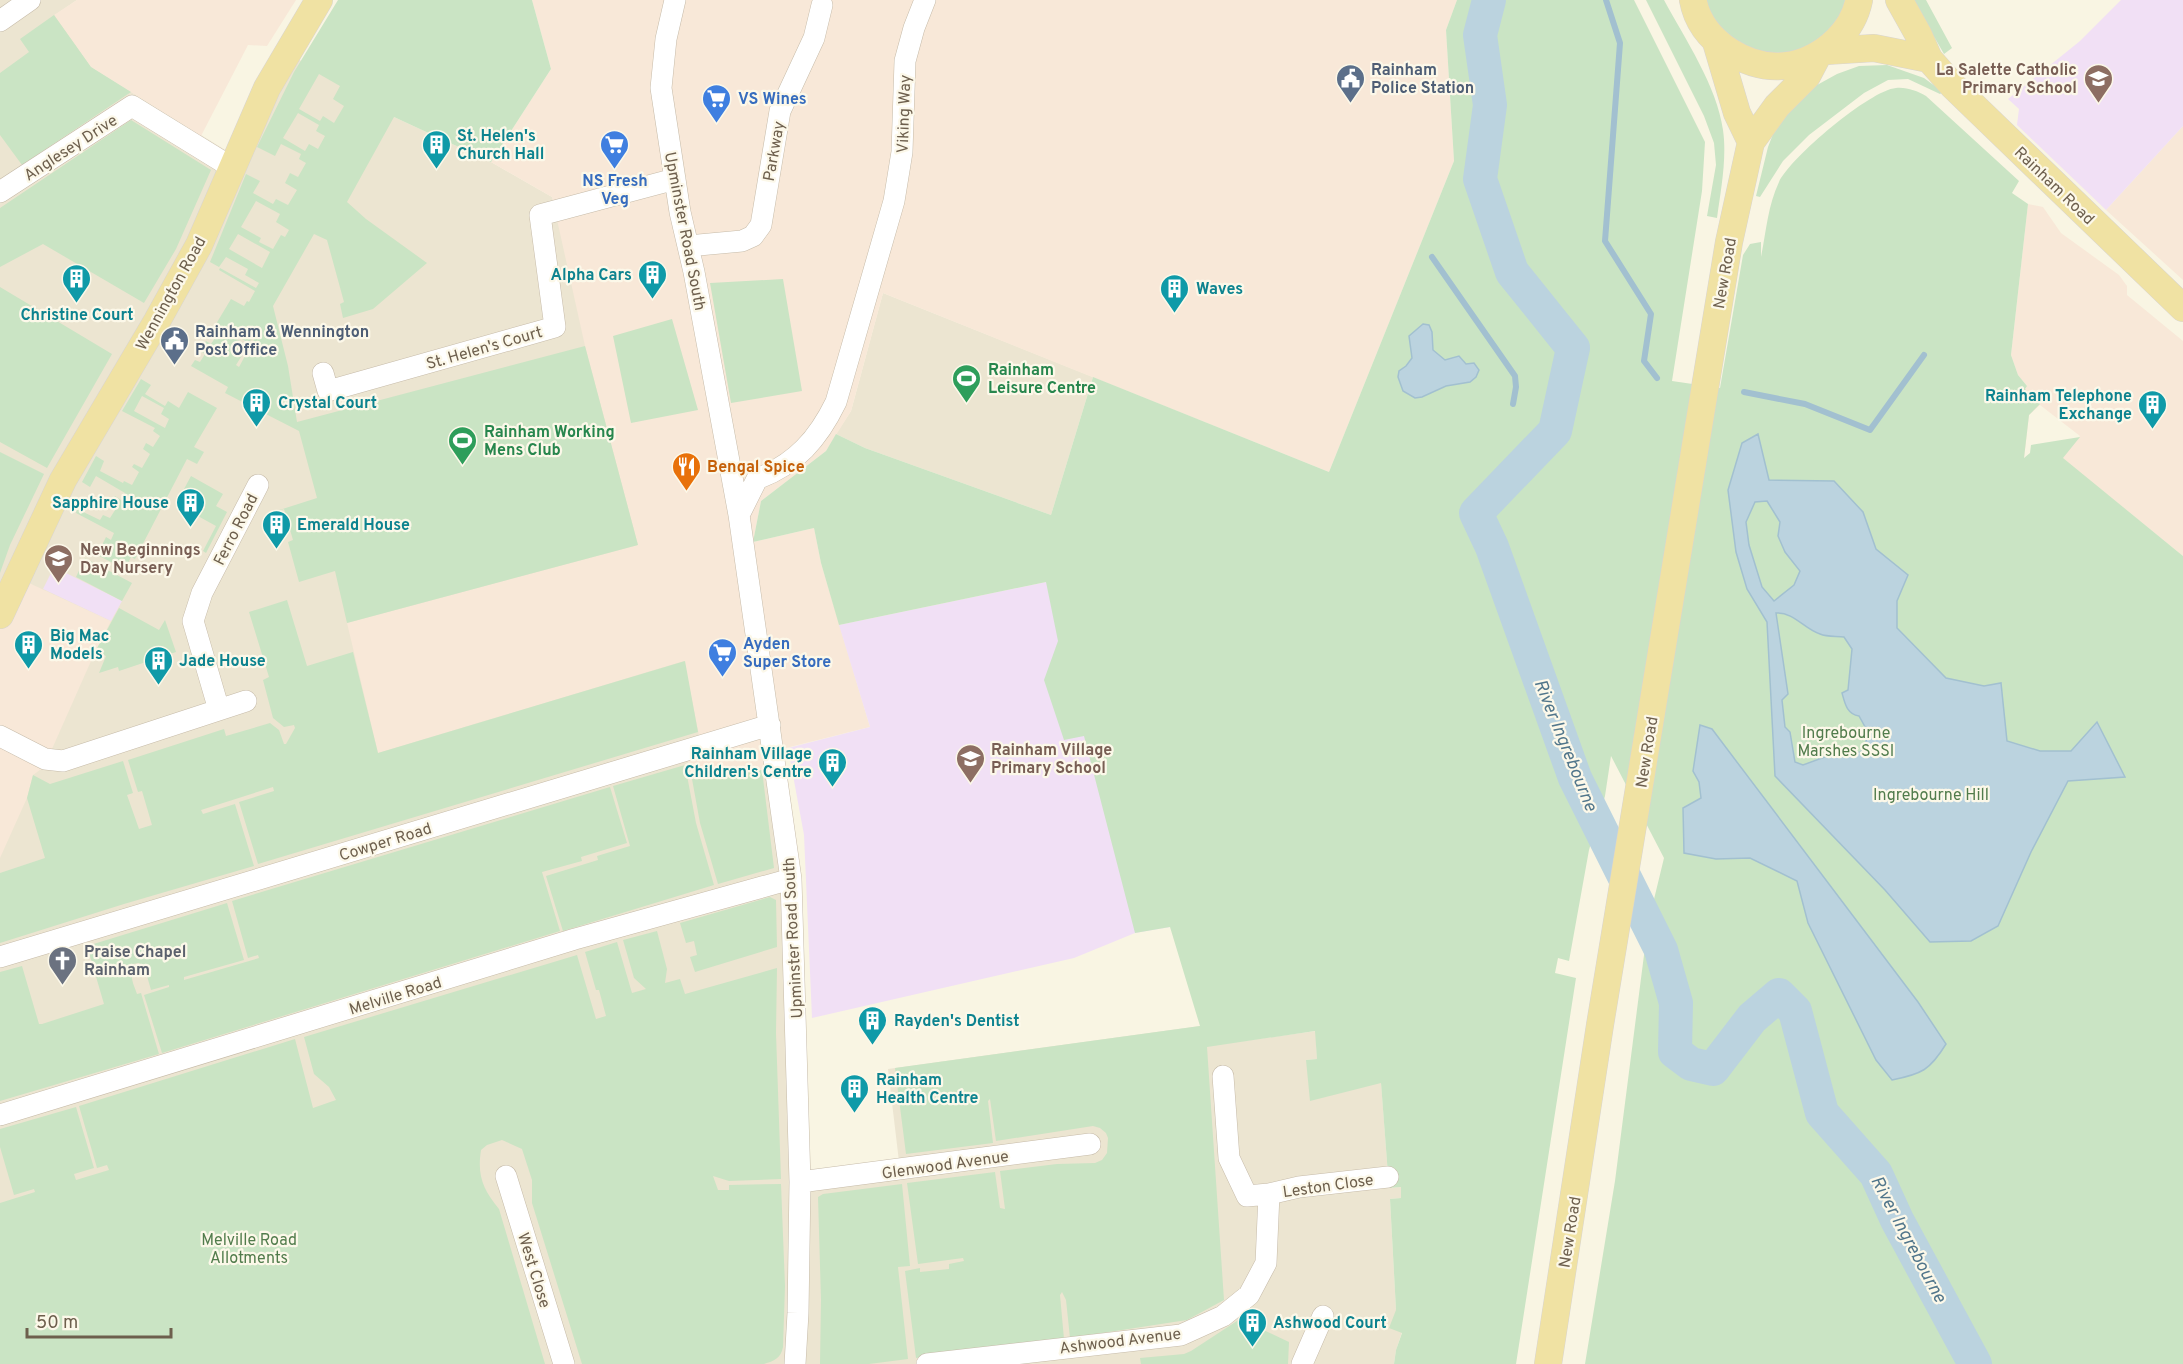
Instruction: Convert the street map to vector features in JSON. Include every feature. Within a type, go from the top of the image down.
[{"type":"main road","name":"Wennington Road","points":[[0,615],[63,480],[199,245],[267,88],[320,0]]},
{"type":"main road","points":[[1677,0],[1685,14],[1744,60],[1768,66],[1793,65],[1821,54],[1874,48],[1929,59]]},
{"type":"main road","points":[[1693,0],[1710,34],[1737,113],[1751,142]]},
{"type":"main road","name":"New Road","points":[[1548,1364],[1719,295],[1751,142],[1777,106],[1807,76],[1821,54],[1845,32],[1858,7],[1859,0]]},
{"type":"main road","name":"Rainham Road","points":[[1899,0],[1929,59],[1953,86],[2183,308]]},
{"type":"street","points":[[0,21],[30,0]]},
{"type":"street","name":"Upminster Road South","points":[[675,0],[666,39],[661,88],[675,179],[740,515],[791,879],[800,1182],[795,1364]]},
{"type":"street","name":"Viking Way","points":[[757,479],[775,472],[793,460],[826,423],[836,402],[894,201],[902,152],[905,61],[925,0]]},
{"type":"street","name":"Parkway","points":[[688,246],[742,241],[753,236],[761,225],[780,111],[814,38],[822,5]]},
{"type":"street","name":"Anglesey Drive","points":[[0,192],[132,106],[231,167]]},
{"type":"street","name":"St. Helen's Court","points":[[323,373],[327,391],[555,327],[540,215],[675,179]]},
{"type":"street","points":[[730,466],[757,479],[740,515]]},
{"type":"street","name":"Ferro Road","points":[[219,710],[193,621],[202,593],[258,485]]},
{"type":"street","points":[[0,736],[45,759],[63,761],[246,701]]},
{"type":"street","name":"Cowper Road","points":[[0,957],[770,725]]},
{"type":"street","name":"Melville Road","points":[[0,1115],[575,939],[791,879]]},
{"type":"street","name":"Leston Close","points":[[1224,1077],[1229,1158],[1247,1196],[1268,1202],[1299,1186],[1388,1177]]},
{"type":"street","name":"Glenwood Avenue","points":[[800,1182],[1090,1144]]},
{"type":"street","name":"West Close","points":[[506,1176],[564,1364]]},
{"type":"street","name":"Ashwood Avenue","points":[[927,1364],[996,1359],[1181,1335],[1222,1316],[1250,1296],[1266,1263],[1268,1202]]},
{"type":"street","points":[[1302,1364],[1323,1316]]},
{"type":"shaded area","points":[[0,0],[77,0],[55,15],[91,67],[235,156],[288,53],[394,117],[491,162],[552,197],[784,818],[800,1182],[900,1170],[888,1069],[1200,1026],[1207,1046],[1316,1031],[1317,1059],[1306,1060],[1381,1082],[1389,1188],[1401,1187],[1401,1198],[1390,1199],[1396,1310],[1402,1332],[1394,1364],[0,1364]]},
{"type":"shaded area","points":[[77,0],[296,0],[267,46],[248,45],[201,136],[91,67],[54,15]]},
{"type":"shaded area","points":[[532,0],[1457,0],[1446,30],[1454,161],[1329,472],[883,293],[851,411],[826,451],[761,501],[753,542],[814,528],[821,563],[870,727],[774,751],[777,768],[692,779],[685,750],[701,745],[684,661],[378,753],[347,623],[638,545],[585,346],[552,197],[491,162],[551,69]]},
{"type":"shaded area","name":"La Salette Catholic Primary School","points":[[2121,0],[2183,0],[2183,126],[2106,210],[2017,125],[2019,109],[2008,99],[2080,41]]},
{"type":"shaded area","points":[[2183,126],[2183,280],[2106,210]]},
{"type":"shaded area","points":[[2028,204],[2043,207],[2061,233],[2119,275],[2127,286],[2127,295],[2183,341],[2183,556],[2062,458],[2080,436],[2040,405],[2029,415],[2024,459],[1941,413],[2027,386],[2018,375],[2011,355]]},
{"type":"shaded area","points":[[883,293],[1093,377],[1051,515],[865,448],[836,434],[851,411]]},
{"type":"shaded area","points":[[54,567],[122,601],[111,621],[43,589]]},
{"type":"shaded area","name":"Rainham Village Primary School","points":[[1109,569],[1170,927],[1135,933],[1074,958],[812,1018],[804,835],[788,748],[870,727],[839,625]]},
{"type":"shaded area","points":[[16,577],[111,621],[44,767],[33,775],[27,798],[0,858],[0,615]]},
{"type":"green space","points":[[338,0],[532,0],[551,69],[491,162],[394,117],[347,202],[366,219],[427,263],[373,309],[343,318],[340,304],[344,302],[327,240],[314,234],[273,306],[288,366],[297,422],[585,346],[638,545],[347,623],[335,571],[299,582],[288,542],[293,540],[284,509],[270,513],[317,498],[299,431],[225,393],[228,387],[191,366],[195,360],[200,362],[205,354],[200,351],[206,341],[211,344],[217,335],[211,331],[214,326],[248,346],[236,365],[239,367],[257,334],[255,333],[249,343],[216,324],[231,299],[244,306],[255,291],[219,270],[220,268],[256,288],[259,283],[245,275],[248,269],[226,257],[219,267],[210,262],[246,174],[260,181],[253,193],[273,204],[276,199],[288,205],[297,190],[285,183],[290,173],[298,177],[306,163],[299,159],[301,154],[281,144],[275,156],[257,147],[294,72]],"holes":[[[319,74],[340,86],[333,99],[344,106],[334,123],[323,116],[320,121],[299,109]],[[298,113],[319,125],[316,131],[325,136],[318,149],[309,144],[305,151],[283,138]],[[256,201],[280,214],[276,222],[289,230],[285,237],[281,235],[273,249],[259,242],[261,238],[241,227]],[[238,234],[270,252],[262,268],[229,249]]]},
{"type":"green space","points":[[1457,0],[1634,0],[1705,142],[1702,191],[1672,381],[1720,388],[1743,255],[1750,244],[1761,242],[1761,257],[1770,209],[1779,182],[1798,157],[1814,142],[1868,100],[1896,88],[1912,90],[1926,96],[2019,181],[2012,193],[2028,204],[2011,355],[2018,375],[2027,386],[2025,389],[2040,404],[2029,415],[2024,458],[2030,453],[2031,445],[2080,437],[2063,458],[2183,556],[2183,1364],[1585,1364],[1615,1181],[1648,924],[1664,858],[1611,756],[1605,796],[1589,850],[1569,961],[1558,958],[1555,973],[1576,978],[1516,1364],[1394,1364],[1402,1333],[1389,1328],[1396,1310],[1390,1199],[1401,1198],[1401,1187],[1389,1188],[1381,1083],[1310,1101],[1306,1060],[1317,1059],[1315,1031],[1207,1047],[1224,1300],[1187,1320],[1070,1338],[1066,1300],[1062,1292],[1060,1295],[1064,1339],[916,1358],[905,1271],[920,1268],[920,1272],[949,1269],[949,1264],[964,1261],[963,1258],[918,1264],[907,1183],[995,1172],[1000,1208],[1005,1209],[1000,1171],[1057,1164],[1095,1163],[1102,1160],[1107,1153],[1108,1138],[1100,1128],[1093,1126],[996,1141],[990,1099],[988,1101],[993,1143],[906,1154],[895,1068],[1200,1026],[1170,927],[1135,933],[1084,736],[1064,740],[1044,680],[1058,641],[1046,582],[839,625],[821,563],[814,528],[753,542],[761,501],[826,451],[836,434],[865,448],[1051,515],[1093,377],[1329,472],[1454,161],[1446,30]]},
{"type":"green space","points":[[1646,0],[1664,0],[1699,63],[1720,113],[1724,151],[1717,218],[1707,216],[1716,165],[1714,143],[1704,116]]},
{"type":"green space","points":[[1705,0],[1846,0],[1828,31],[1815,42],[1801,49],[1768,52],[1751,49],[1729,38],[1716,23]]},
{"type":"green space","points":[[1913,0],[1926,0],[1952,48],[1944,54]]},
{"type":"green space","points":[[54,15],[91,67],[131,92],[22,165],[0,135],[0,73],[29,52],[20,39]]},
{"type":"green space","points":[[1887,65],[1924,78],[1943,92],[1940,94],[1908,79],[1888,80],[1864,93],[1809,135],[1783,161],[1760,197],[1756,196],[1768,147],[1775,129],[1799,95],[1837,74],[1859,66]]},
{"type":"green space","points":[[131,120],[211,170],[176,249],[144,303],[43,244],[0,267],[0,208]]},
{"type":"green space","points":[[783,279],[802,391],[731,403],[710,283]]},
{"type":"green space","points":[[0,287],[112,354],[47,468],[0,442]]},
{"type":"green space","points":[[672,319],[698,410],[631,423],[613,336]]},
{"type":"green space","points":[[141,379],[151,385],[145,394],[165,406],[168,401],[179,408],[188,392],[217,408],[194,447],[204,452],[197,464],[187,459],[135,559],[131,557],[125,569],[97,555],[106,537],[111,540],[114,533],[76,513],[77,509],[100,520],[103,515],[110,518],[117,507],[111,503],[115,496],[121,500],[125,493],[96,476],[90,487],[82,482],[96,456],[104,461],[100,471],[132,485],[139,472],[132,467],[134,464],[142,468],[150,454],[143,449],[146,443],[153,447],[160,436],[153,431],[155,428],[122,411]],"holes":[[[142,396],[164,408],[161,414],[169,419],[165,428],[134,411]]]},
{"type":"green space","points":[[0,452],[44,474],[10,545],[0,573]]},
{"type":"green space","points":[[191,476],[223,494],[216,506],[227,512],[206,553],[203,551],[216,526],[176,504]]},
{"type":"green space","points":[[85,558],[132,583],[122,601],[76,577]]},
{"type":"green space","points":[[287,600],[307,666],[353,652],[378,753],[685,661],[698,732],[258,864],[239,802],[274,791],[273,787],[201,810],[203,814],[235,804],[254,866],[0,943],[0,873],[45,858],[27,798],[33,775],[50,784],[123,761],[133,793],[127,795],[139,829],[152,825],[142,791],[138,792],[128,760],[224,729],[226,736],[270,723],[279,730],[286,744],[295,728],[294,725],[284,727],[273,718],[263,680],[269,677],[249,612]]},
{"type":"green space","points":[[119,608],[159,630],[165,620],[176,652],[119,671],[118,667],[99,673],[106,656],[95,652]]},
{"type":"green space","points":[[685,765],[696,823],[714,885],[563,931],[546,876],[598,860],[597,856],[630,846],[613,786]]},
{"type":"green space","points":[[762,770],[774,868],[718,884],[700,823],[692,779]]},
{"type":"green space","points":[[610,787],[627,843],[581,857],[582,861],[542,872],[560,931],[162,1053],[144,995],[169,987],[169,985],[151,990],[145,969],[139,963],[133,964],[131,972],[133,983],[137,994],[141,993],[159,1054],[0,1101],[0,972],[22,966],[39,1024],[42,1024],[104,1004],[87,946],[227,903],[244,960],[184,977],[184,980],[259,958],[258,955],[248,958],[232,901]]},
{"type":"green space","points":[[770,897],[776,900],[777,947],[695,972],[690,957],[697,955],[694,941],[686,943],[680,923]]},
{"type":"green space","name":"Melville Road Allotments","points":[[657,931],[667,969],[665,983],[680,979],[685,994],[777,968],[776,1033],[781,1179],[729,1181],[713,1176],[718,1190],[729,1190],[729,1185],[781,1184],[785,1286],[783,1347],[781,1354],[771,1362],[764,1364],[582,1364],[532,1203],[532,1180],[522,1149],[502,1140],[487,1145],[481,1150],[482,1182],[499,1209],[545,1364],[0,1364],[0,1203],[35,1192],[34,1189],[14,1195],[0,1147],[0,1129],[76,1107],[94,1168],[74,1174],[76,1180],[109,1170],[107,1165],[97,1168],[79,1106],[295,1039],[313,1108],[336,1100],[329,1087],[314,1074],[304,1037],[577,955],[596,1019],[606,1016],[585,952],[617,942],[632,993],[646,989],[634,978],[623,940]]},
{"type":"green space","points":[[902,1184],[910,1266],[898,1267],[908,1359],[869,1364],[820,1364],[818,1197],[823,1194]]},
{"type":"green space","points":[[1240,1319],[1289,1342],[1288,1364],[1141,1364],[1140,1358],[1184,1354],[1191,1351]]},
{"type":"water","points":[[1423,324],[1429,325],[1432,332],[1433,350],[1445,360],[1459,356],[1466,364],[1474,363],[1479,370],[1476,377],[1470,382],[1446,386],[1422,397],[1415,398],[1403,391],[1398,377],[1399,371],[1412,358],[1409,336]]},
{"type":"water","points":[[1758,434],[1769,480],[1834,481],[1863,512],[1876,549],[1908,575],[1897,601],[1897,628],[1946,678],[1984,686],[2001,683],[2007,741],[2040,751],[2071,751],[2097,722],[2125,777],[2068,781],[2031,852],[1998,926],[1971,941],[1930,942],[1885,890],[1775,776],[1767,622],[1747,589],[1736,552],[1728,490],[1742,443]],"holes":[[[1767,501],[1780,522],[1778,536],[1785,552],[1800,571],[1794,585],[1774,601],[1762,587],[1749,545],[1746,522],[1755,502]],[[1776,613],[1788,615],[1820,634],[1844,637],[1852,649],[1848,690],[1842,693],[1847,708],[1859,716],[1869,734],[1861,752],[1830,755],[1803,765],[1795,762],[1790,732],[1785,727],[1782,700],[1788,694]]]},
{"type":"water","points":[[1700,725],[1712,729],[1918,1002],[1946,1044],[1935,1060],[1924,1070],[1911,1076],[1892,1080],[1876,1060],[1808,923],[1797,881],[1750,858],[1716,859],[1684,853],[1683,808],[1701,798],[1699,782],[1693,771]]},
{"type":"waterway","name":"River Ingrebourne","points":[[1489,0],[1480,35],[1490,105],[1480,179],[1512,272],[1573,348],[1555,431],[1476,513],[1492,547],[1575,778],[1661,950],[1676,1003],[1675,1052],[1691,1064],[1713,1069],[1752,1018],[1779,995],[1795,1011],[1822,1113],[1876,1174],[1897,1220],[1975,1364]]},
{"type":"waterway","points":[[1606,0],[1620,43],[1605,241],[1651,314],[1644,361],[1657,378]]},
{"type":"waterway","points":[[1432,257],[1515,376],[1513,404]]},
{"type":"waterway","points":[[1744,392],[1805,404],[1870,430],[1924,355]]},
{"type":"place","name":"Rainham Police Station","points":[[1350,104]]},
{"type":"place","name":"La Salette Catholic Primary School","points":[[2098,104]]},
{"type":"place","name":"VS Wines","points":[[717,124]]},
{"type":"place","name":"St. Helen's Church Hall","points":[[436,170]]},
{"type":"place","name":"NS Fresh Veg","points":[[615,170]]},
{"type":"place","name":"Alpha Cars","points":[[653,300]]},
{"type":"place","name":"Christine Court","points":[[77,304]]},
{"type":"place","name":"Waves","points":[[1175,314]]},
{"type":"place","name":"Rainham & Wennington Post Office","points":[[174,366]]},
{"type":"place","name":"Rainham Leisure Centre","points":[[967,404]]},
{"type":"place","name":"Crystal Court","points":[[257,428]]},
{"type":"place","name":"Rainham Telephone Exchange","points":[[2153,430]]},
{"type":"place","name":"Rainham Working Mens Club","points":[[463,466]]},
{"type":"place","name":"Bengal Spice","points":[[686,492]]},
{"type":"place","name":"Sapphire House","points":[[190,528]]},
{"type":"place","name":"Emerald House","points":[[276,550]]},
{"type":"place","name":"New Beginnings Day Nursery","points":[[59,584]]},
{"type":"place","name":"Big Mac Models","points":[[29,670]]},
{"type":"place","name":"Ayden Super Store","points":[[722,678]]},
{"type":"place","name":"Jade House","points":[[158,686]]},
{"type":"place","name":"Rainham Village Primary School","points":[[970,784]]},
{"type":"place","name":"Rainham Village Children's Centre","points":[[833,788]]},
{"type":"place","name":"Praise Chapel Rainham","points":[[63,986]]},
{"type":"place","name":"Rayden's Dentist","points":[[873,1046]]},
{"type":"place","name":"Rainham Health Centre","points":[[855,1114]]},
{"type":"place","name":"Ashwood Court","points":[[1252,1348]]},
{"type":"park label","name":"Ingrebourne Marshes SSSI","points":[[1846,741]]},
{"type":"park label","name":"Ingrebourne Hill","points":[[1931,794]]}]
